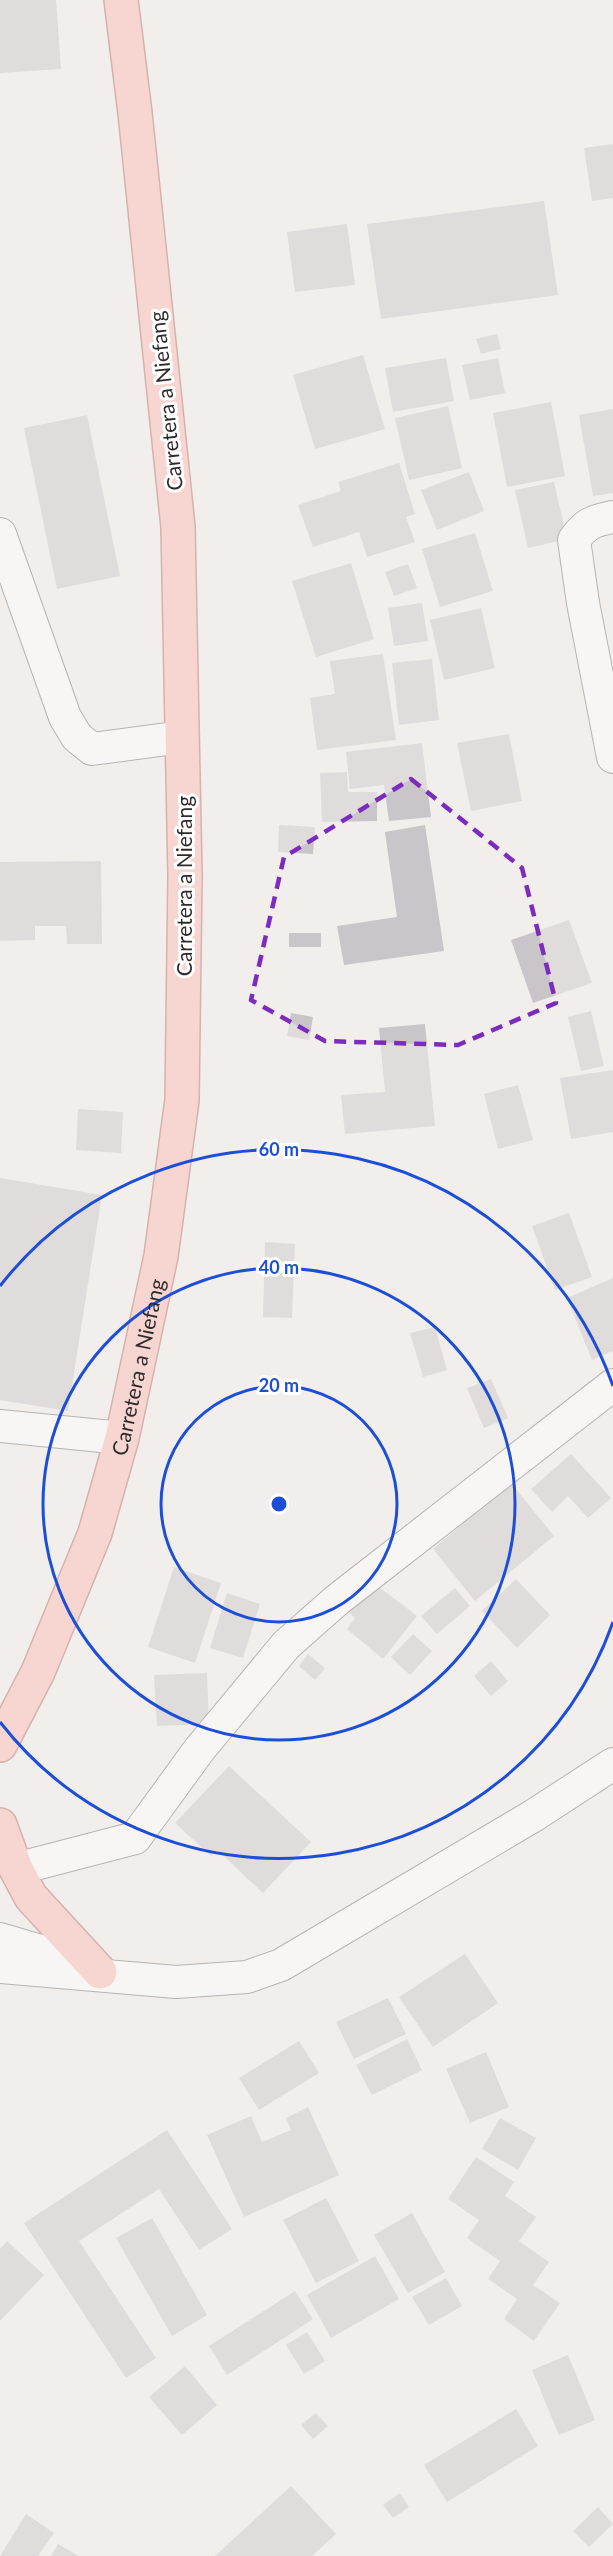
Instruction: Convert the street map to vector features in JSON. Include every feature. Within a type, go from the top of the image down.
[{"type":"main road","name":"Carretera a Niefang","points":[[0,1745],[38,1672],[96,1533],[122,1438],[162,1256],[182,1100],[185,876],[178,527],[121,0]]},
{"type":"main road","points":[[0,1825],[16,1869],[31,1897],[109,1975]]},
{"type":"street","points":[[613,517],[592,521],[574,540],[585,614],[613,758]]},
{"type":"street","points":[[0,534],[65,717],[77,737],[92,749],[182,737]]},
{"type":"street","points":[[16,1869],[135,1838],[199,1750],[286,1645],[346,1593],[613,1384]]},
{"type":"street","points":[[0,1425],[122,1438]]},
{"type":"street","points":[[0,1967],[176,1982],[247,1977],[281,1965],[533,1816],[613,1764]]},
{"type":"street","points":[[0,1939],[70,1960],[109,1975]]},
{"type":"highlighted area","points":[[411,779],[522,868],[556,1003],[458,1045],[325,1041],[251,1000],[284,857]]},
{"type":"building","points":[[0,0],[56,0],[61,69],[0,73]]},
{"type":"building","points":[[613,144],[613,198],[592,201],[584,148]]},
{"type":"building","points":[[544,201],[558,295],[381,319],[367,224]]},
{"type":"building","points":[[347,224],[355,285],[295,292],[287,232]]},
{"type":"building","points":[[497,334],[501,349],[481,354],[476,339]]},
{"type":"building","points":[[363,355],[385,429],[315,449],[293,375]]},
{"type":"building","points":[[446,358],[454,401],[393,412],[385,368]]},
{"type":"building","points":[[498,358],[505,393],[470,400],[462,365]]},
{"type":"building","points":[[551,402],[565,476],[507,487],[493,413]]},
{"type":"building","points":[[448,406],[462,468],[409,480],[395,418]]},
{"type":"building","points":[[613,409],[613,493],[593,496],[579,415]]},
{"type":"building","points":[[87,415],[120,576],[57,589],[24,428]]},
{"type":"building","points":[[399,463],[415,514],[406,517],[415,542],[367,557],[359,532],[313,547],[298,505],[341,491],[338,482]]},
{"type":"building","points":[[469,472],[484,511],[437,530],[421,490]]},
{"type":"building","points":[[554,482],[567,539],[528,548],[515,490]]},
{"type":"building","points":[[475,533],[493,591],[440,607],[422,549]]},
{"type":"building","points":[[351,563],[374,639],[316,657],[292,581]]},
{"type":"building","points":[[408,564],[417,588],[394,596],[385,572]]},
{"type":"building","points":[[422,603],[428,641],[394,646],[388,608]]},
{"type":"building","points":[[481,608],[495,668],[444,680],[430,620]]},
{"type":"building","points":[[383,654],[396,740],[317,750],[310,698],[335,694],[330,661]]},
{"type":"building","points":[[432,659],[439,720],[399,725],[392,663]]},
{"type":"building","points":[[509,734],[522,801],[471,811],[457,743]]},
{"type":"building","points":[[422,743],[431,817],[389,821],[384,785],[350,789],[346,752]]},
{"type":"building","points":[[347,772],[348,792],[377,792],[377,821],[322,822],[320,773]]},
{"type":"building","points":[[279,825],[315,827],[313,854],[278,852]]},
{"type":"building","points":[[425,825],[444,951],[344,965],[337,926],[397,917],[385,832]]},
{"type":"building","points":[[101,861],[102,944],[67,944],[66,926],[35,926],[35,940],[0,941],[0,862]]},
{"type":"building","points":[[569,920],[592,983],[533,1003],[511,940]]},
{"type":"building","points":[[289,933],[321,933],[321,947],[289,947]]},
{"type":"building","points":[[591,1011],[604,1066],[581,1071],[568,1017]]},
{"type":"building","points":[[291,1013],[313,1017],[309,1040],[287,1036]]},
{"type":"building","points":[[425,1024],[435,1126],[345,1134],[341,1095],[385,1092],[379,1028]]},
{"type":"building","points":[[613,1070],[613,1132],[571,1139],[560,1078]]},
{"type":"building","points":[[518,1085],[533,1140],[498,1149],[484,1094]]},
{"type":"building","points":[[78,1109],[123,1112],[121,1153],[76,1150]]},
{"type":"building","points":[[0,1178],[102,1195],[68,1411],[0,1400]]},
{"type":"building","points":[[569,1213],[592,1277],[555,1290],[532,1226]]},
{"type":"building","points":[[265,1242],[295,1244],[292,1318],[263,1317]]},
{"type":"building","points":[[613,1278],[613,1351],[592,1360],[567,1298]]},
{"type":"building","points":[[435,1327],[447,1370],[423,1377],[410,1333]]},
{"type":"building","points":[[491,1379],[508,1418],[484,1428],[467,1388]]},
{"type":"building","points":[[571,1454],[611,1498],[588,1518],[568,1496],[552,1512],[531,1489]]},
{"type":"building","points":[[511,1483],[554,1536],[475,1601],[433,1549]]},
{"type":"building","points":[[174,1567],[221,1583],[195,1663],[148,1647]]},
{"type":"building","points":[[516,1579],[550,1615],[517,1648],[482,1611]]},
{"type":"building","points":[[374,1583],[417,1616],[383,1659],[347,1629],[355,1618],[349,1613]]},
{"type":"building","points":[[455,1588],[470,1606],[437,1634],[421,1616]]},
{"type":"building","points":[[227,1593],[260,1604],[243,1658],[210,1648]]},
{"type":"building","points":[[413,1634],[432,1651],[410,1675],[391,1657]]},
{"type":"building","points":[[308,1654],[325,1668],[315,1680],[299,1666]]},
{"type":"building","points":[[491,1661],[508,1681],[491,1696],[474,1676]]},
{"type":"building","points":[[207,1673],[209,1724],[157,1726],[154,1675]]},
{"type":"building","points":[[229,1766],[311,1842],[263,1893],[217,1850],[211,1856],[175,1823]]},
{"type":"building","points":[[465,1954],[498,2003],[433,2047],[399,1997]]},
{"type":"building","points":[[388,1998],[406,2034],[354,2059],[336,2022]]},
{"type":"building","points":[[407,2039],[422,2070],[372,2095],[356,2065]]},
{"type":"building","points":[[299,2041],[319,2073],[259,2110],[239,2078]]},
{"type":"building","points":[[486,2052],[509,2107],[470,2123],[446,2069]]},
{"type":"building","points":[[308,2107],[339,2175],[244,2217],[207,2135],[251,2116],[262,2142],[291,2130],[286,2118]]},
{"type":"building","points":[[500,2118],[536,2138],[518,2170],[482,2149]]},
{"type":"building","points":[[167,2130],[232,2229],[199,2250],[159,2189],[79,2241],[156,2358],[126,2378],[24,2223]]},
{"type":"building","points":[[476,2157],[514,2182],[505,2196],[536,2217],[519,2241],[549,2262],[533,2285],[560,2303],[534,2341],[504,2319],[517,2299],[488,2279],[500,2261],[467,2238],[479,2220],[448,2199]]},
{"type":"building","points":[[326,2198],[359,2261],[316,2283],[283,2220]]},
{"type":"building","points":[[412,2213],[445,2272],[408,2293],[374,2235]]},
{"type":"building","points":[[152,2218],[207,2315],[172,2336],[116,2238]]},
{"type":"building","points":[[7,2241],[44,2275],[0,2321],[0,2249]]},
{"type":"building","points":[[375,2256],[399,2299],[331,2338],[307,2295]]},
{"type":"building","points":[[446,2278],[462,2306],[429,2325],[412,2297]]},
{"type":"building","points":[[295,2291],[313,2319],[227,2375],[209,2346]]},
{"type":"building","points":[[307,2332],[325,2361],[304,2374],[286,2345]]},
{"type":"building","points":[[568,2355],[595,2420],[559,2435],[532,2370]]},
{"type":"building","points":[[185,2366],[217,2405],[182,2435],[149,2397]]},
{"type":"building","points":[[516,2409],[538,2446],[447,2502],[424,2465]]},
{"type":"building","points":[[316,2413],[328,2426],[313,2439],[301,2425]]},
{"type":"building","points":[[291,2486],[336,2534],[312,2556],[215,2556]]},
{"type":"building","points":[[400,2493],[409,2507],[393,2518],[383,2505]]},
{"type":"building","points":[[598,2507],[613,2524],[589,2547],[573,2531]]},
{"type":"building","points":[[26,2514],[54,2533],[38,2556],[0,2556]]},
{"type":"building","points":[[58,2544],[79,2556],[51,2556]]}]
